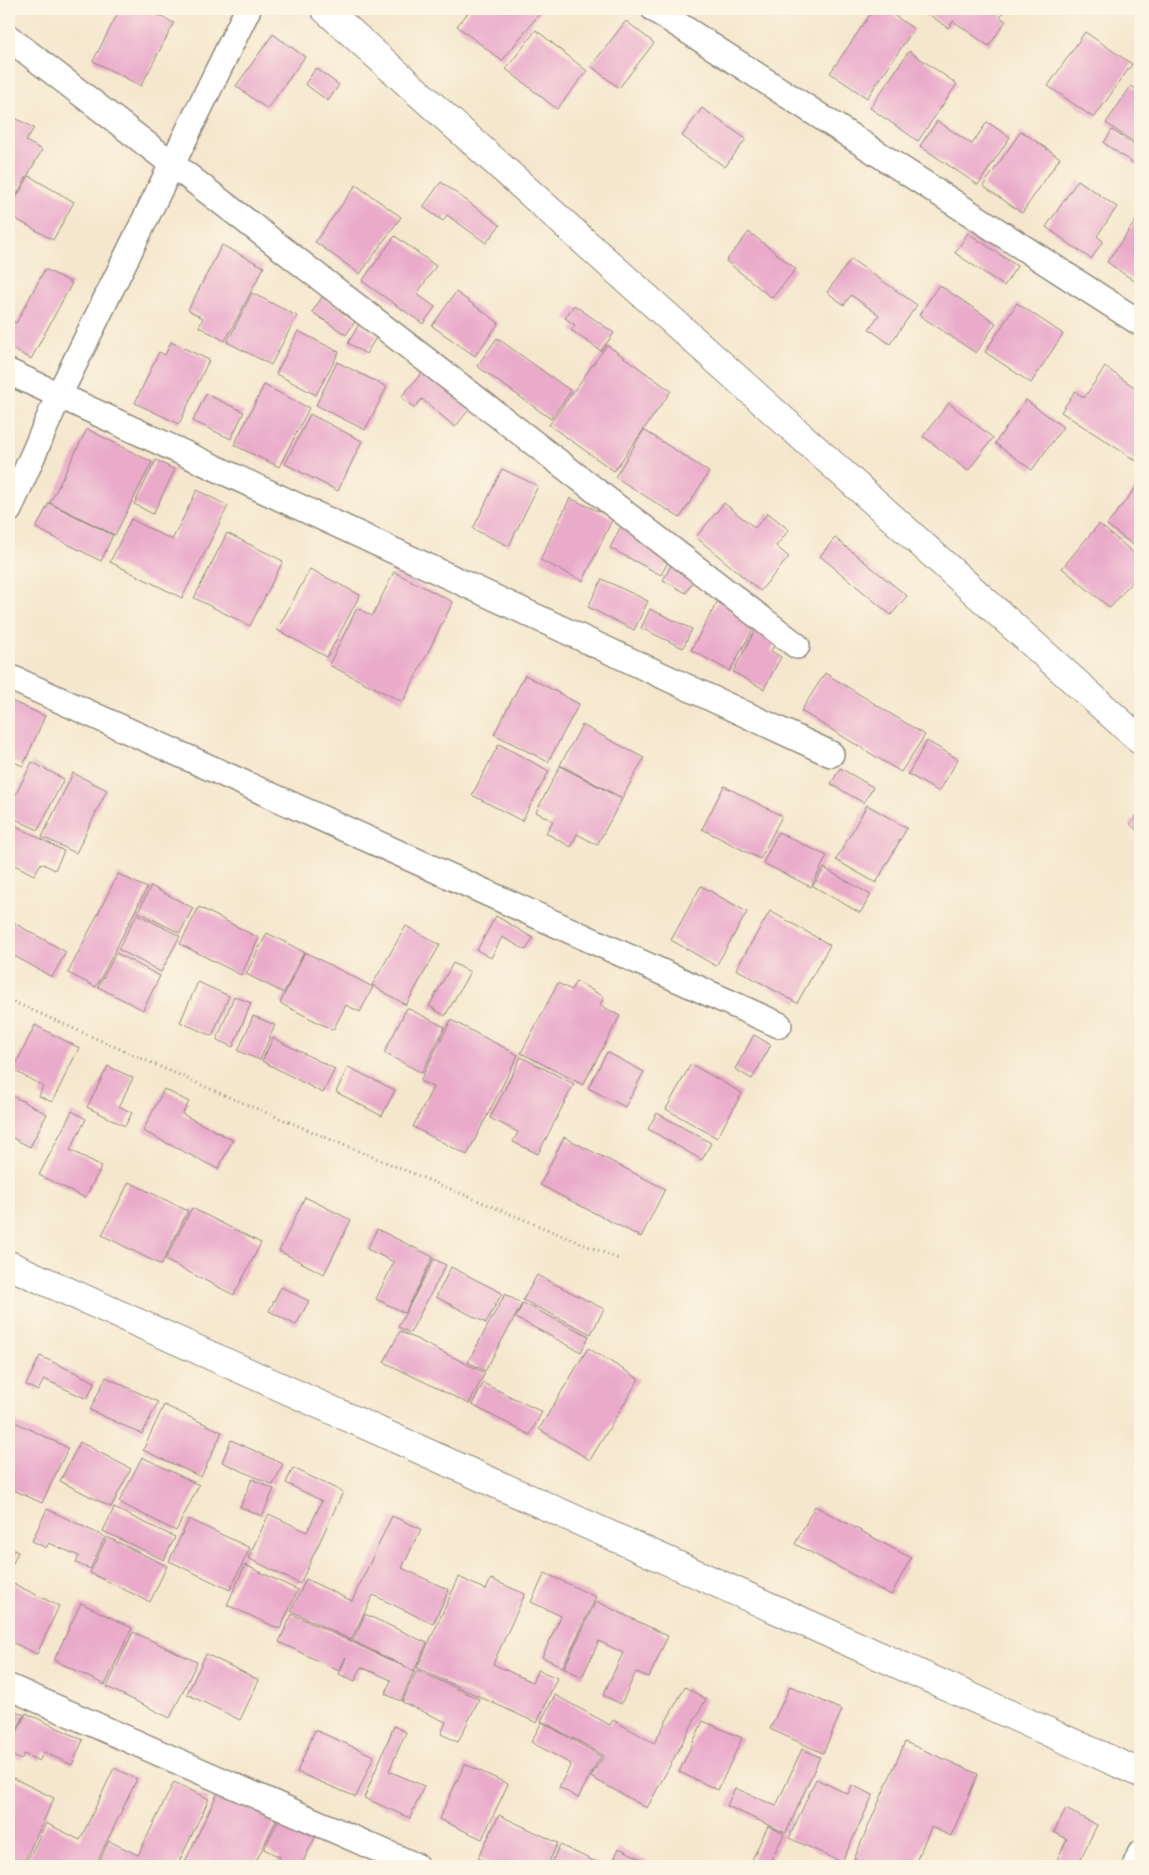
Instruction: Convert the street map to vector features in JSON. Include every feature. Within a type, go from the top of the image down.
[{"type":"street","points":[[9,510],[59,395],[248,9]]},
{"type":"street","points":[[325,9],[1140,740]]},
{"type":"street","points":[[654,9],[1140,324]]},
{"type":"street","points":[[9,38],[797,646]]},
{"type":"street","points":[[9,372],[831,754]]},
{"type":"street","points":[[9,677],[779,1025]]},
{"type":"street","points":[[9,1265],[1140,1773]]},
{"type":"street","points":[[9,1686],[416,1866]]},
{"type":"street","points":[[1135,1866],[1140,1854]]},
{"type":"path","points":[[9,1000],[231,1098],[619,1259]]},
{"type":"building","points":[[120,9],[145,9],[174,23],[141,86],[93,61]]},
{"type":"building","points":[[471,9],[543,9],[502,61],[457,26]]},
{"type":"building","points":[[874,9],[885,9],[914,29],[867,98],[830,73]]},
{"type":"building","points":[[918,9],[932,9],[927,15]]},
{"type":"building","points":[[934,9],[1005,9],[1000,17],[1006,21],[989,46],[953,21],[948,28],[930,15]]},
{"type":"building","points":[[626,21],[654,43],[619,88],[591,66]]},
{"type":"building","points":[[536,30],[587,71],[557,109],[506,69]]},
{"type":"building","points":[[1085,32],[1132,64],[1094,118],[1048,86]]},
{"type":"building","points":[[273,34],[305,57],[267,109],[236,86]]},
{"type":"building","points":[[909,51],[957,84],[918,141],[870,108]]},
{"type":"building","points":[[316,68],[339,85],[328,101],[305,84]]},
{"type":"building","points":[[1131,86],[1140,92],[1140,147],[1106,123]]},
{"type":"building","points":[[702,108],[746,139],[725,167],[682,136]]},
{"type":"building","points":[[11,116],[34,128],[26,141],[42,150],[11,205],[9,204],[9,121]]},
{"type":"building","points":[[937,121],[972,144],[987,122],[1010,137],[978,185],[920,146]]},
{"type":"building","points":[[1112,130],[1140,149],[1140,168],[1104,143]]},
{"type":"building","points":[[1021,131],[1060,158],[1022,213],[983,186]]},
{"type":"building","points":[[29,176],[74,202],[53,240],[9,215],[9,211]]},
{"type":"building","points":[[1078,180],[1117,207],[1097,236],[1103,241],[1091,259],[1046,227]]},
{"type":"building","points":[[441,182],[500,225],[486,243],[447,215],[443,221],[423,207]]},
{"type":"building","points":[[356,185],[401,217],[360,274],[315,242]]},
{"type":"building","points":[[1137,219],[1140,222],[1140,285],[1107,262]]},
{"type":"building","points":[[749,232],[796,269],[772,298],[726,261]]},
{"type":"building","points":[[968,233],[1017,266],[1004,286],[955,253]]},
{"type":"building","points":[[395,236],[436,266],[417,294],[435,307],[423,324],[362,281]]},
{"type":"building","points":[[222,245],[264,267],[225,341],[199,327],[203,318],[188,310]]},
{"type":"building","points":[[851,259],[917,305],[890,344],[869,329],[879,315],[851,295],[844,305],[827,292]]},
{"type":"building","points":[[45,269],[72,283],[31,359],[9,347],[9,319],[16,323]]},
{"type":"building","points":[[939,285],[996,323],[976,353],[919,315]]},
{"type":"building","points":[[456,292],[499,323],[475,356],[432,326]]},
{"type":"building","points":[[252,293],[297,316],[271,365],[227,342]]},
{"type":"building","points":[[322,297],[357,319],[346,335],[312,312]]},
{"type":"building","points":[[1017,303],[1063,334],[1031,383],[985,352]]},
{"type":"building","points":[[574,305],[614,333],[601,351],[571,330],[575,325],[565,318]]},
{"type":"building","points":[[359,324],[377,336],[366,354],[348,343]]},
{"type":"building","points":[[298,331],[339,352],[316,395],[276,374]]},
{"type":"building","points":[[497,338],[571,391],[551,419],[477,366]]},
{"type":"building","points":[[171,342],[209,360],[179,424],[135,403],[159,352],[165,355]]},
{"type":"building","points":[[607,345],[671,391],[614,471],[549,425]]},
{"type":"building","points":[[337,362],[387,387],[365,430],[316,405]]},
{"type":"building","points":[[1105,367],[1140,391],[1140,458],[1138,462],[1061,412],[1075,391],[1084,398]]},
{"type":"building","points":[[425,369],[471,407],[455,427],[422,399],[414,408],[401,397]]},
{"type":"building","points":[[264,385],[309,408],[279,467],[234,445]]},
{"type":"building","points":[[206,394],[244,412],[231,439],[193,421]]},
{"type":"building","points":[[1026,400],[1063,427],[1032,470],[995,443]]},
{"type":"building","points":[[949,403],[993,438],[968,471],[923,436]]},
{"type":"building","points":[[310,414],[362,441],[338,491],[285,464]]},
{"type":"building","points":[[87,429],[152,462],[115,535],[50,503]]},
{"type":"building","points":[[644,430],[709,472],[680,518],[615,477]]},
{"type":"building","points":[[156,460],[175,470],[153,514],[134,504]]},
{"type":"building","points":[[502,469],[538,486],[509,546],[473,529]]},
{"type":"building","points":[[1140,482],[1140,550],[1107,525]]},
{"type":"building","points":[[197,490],[228,506],[182,598],[110,562],[131,519],[172,540]]},
{"type":"building","points":[[570,498],[613,518],[583,581],[540,560]]},
{"type":"building","points":[[49,503],[113,535],[101,561],[36,528]]},
{"type":"building","points":[[724,503],[755,528],[768,513],[789,530],[776,546],[789,557],[760,591],[696,537]]},
{"type":"building","points":[[1099,524],[1140,558],[1140,572],[1110,608],[1062,568]]},
{"type":"building","points":[[621,526],[672,554],[661,575],[610,548]]},
{"type":"building","points":[[227,533],[283,561],[250,626],[194,598]]},
{"type":"building","points":[[835,538],[907,596],[891,615],[820,556]]},
{"type":"building","points":[[673,562],[696,575],[686,593],[663,580]]},
{"type":"building","points":[[310,569],[360,595],[327,657],[277,630]]},
{"type":"building","points":[[394,572],[453,602],[403,702],[329,665],[357,608],[372,616]]},
{"type":"building","points":[[602,579],[648,601],[634,630],[588,607]]},
{"type":"building","points":[[720,597],[759,618],[730,671],[691,650]]},
{"type":"building","points":[[650,609],[692,629],[683,648],[641,628]]},
{"type":"building","points":[[756,628],[778,639],[771,651],[781,657],[764,689],[733,672]]},
{"type":"building","points":[[825,673],[925,735],[901,772],[801,711]]},
{"type":"building","points":[[525,675],[579,704],[548,762],[494,734]]},
{"type":"building","points":[[9,700],[45,716],[23,766],[9,760]]},
{"type":"building","points":[[582,725],[644,758],[622,798],[560,765]]},
{"type":"building","points":[[927,741],[958,759],[939,792],[908,774]]},
{"type":"building","points":[[499,744],[549,771],[522,821],[472,795]]},
{"type":"building","points":[[32,762],[64,779],[38,830],[9,816],[9,808]]},
{"type":"building","points":[[560,766],[622,799],[597,845],[577,834],[571,847],[546,833],[553,821],[536,812]]},
{"type":"building","points":[[840,768],[873,787],[864,803],[831,784]]},
{"type":"building","points":[[73,773],[107,790],[76,853],[42,837]]},
{"type":"building","points":[[724,786],[782,816],[760,859],[702,829]]},
{"type":"building","points":[[867,805],[907,828],[876,883],[836,860]]},
{"type":"building","points":[[1140,812],[1140,833],[1130,824]]},
{"type":"building","points":[[9,822],[64,851],[55,870],[41,863],[34,875],[9,862]]},
{"type":"building","points":[[778,832],[827,856],[811,887],[763,863]]},
{"type":"building","points":[[824,868],[871,895],[860,913],[813,886]]},
{"type":"building","points":[[118,874],[147,888],[96,987],[68,973]]},
{"type":"building","points":[[151,886],[193,908],[180,933],[138,912]]},
{"type":"building","points":[[701,886],[747,912],[716,966],[671,940]]},
{"type":"building","points":[[199,907],[259,938],[241,975],[180,944]]},
{"type":"building","points":[[770,911],[830,945],[797,1003],[736,969]]},
{"type":"building","points":[[137,914],[180,936],[161,972],[118,949]]},
{"type":"building","points":[[496,916],[533,938],[526,950],[502,937],[491,958],[477,950]]},
{"type":"building","points":[[9,920],[66,952],[52,977],[9,953]]},
{"type":"building","points":[[406,926],[440,945],[406,1005],[372,985]]},
{"type":"building","points":[[267,933],[304,952],[284,993],[246,974]]},
{"type":"building","points":[[305,952],[373,987],[360,1012],[346,1005],[333,1030],[280,1003]]},
{"type":"building","points":[[116,953],[160,976],[143,1010],[98,987]]},
{"type":"building","points":[[453,963],[470,972],[445,1016],[429,1006]]},
{"type":"building","points":[[576,981],[604,997],[600,1005],[620,1016],[583,1085],[521,1053],[558,983],[571,990]]},
{"type":"building","points":[[198,982],[229,996],[212,1036],[180,1022]]},
{"type":"building","points":[[234,996],[251,1003],[233,1047],[217,1040]]},
{"type":"building","points":[[407,1008],[445,1027],[422,1073],[384,1053]]},
{"type":"building","points":[[253,1016],[275,1025],[260,1060],[238,1051]]},
{"type":"building","points":[[451,1020],[518,1055],[467,1155],[413,1127],[433,1087],[420,1081]]},
{"type":"building","points":[[35,1025],[79,1048],[52,1102],[39,1096],[43,1086],[13,1070]]},
{"type":"building","points":[[754,1035],[771,1045],[752,1079],[735,1069]]},
{"type":"building","points":[[273,1038],[335,1069],[323,1093],[262,1061]]},
{"type":"building","points":[[607,1052],[644,1072],[625,1107],[588,1088]]},
{"type":"building","points":[[521,1057],[574,1084],[538,1154],[513,1142],[518,1132],[490,1118]]},
{"type":"building","points":[[691,1064],[742,1093],[717,1138],[666,1109]]},
{"type":"building","points":[[108,1066],[133,1078],[119,1106],[132,1113],[125,1126],[87,1107]]},
{"type":"building","points":[[348,1067],[395,1090],[382,1116],[336,1092]]},
{"type":"building","points":[[164,1089],[189,1102],[182,1114],[233,1140],[218,1169],[143,1131]]},
{"type":"building","points":[[9,1094],[47,1114],[30,1147],[9,1136]]},
{"type":"building","points":[[72,1111],[86,1119],[70,1150],[102,1166],[85,1198],[39,1175]]},
{"type":"building","points":[[657,1113],[711,1143],[702,1160],[648,1129]]},
{"type":"building","points":[[564,1137],[665,1189],[641,1237],[540,1185]]},
{"type":"building","points":[[129,1182],[188,1211],[161,1265],[102,1235]]},
{"type":"building","points":[[305,1197],[351,1220],[324,1274],[279,1251]]},
{"type":"building","points":[[192,1208],[261,1243],[234,1295],[165,1260]]},
{"type":"building","points":[[377,1229],[433,1257],[405,1313],[376,1299],[394,1262],[367,1249]]},
{"type":"building","points":[[434,1259],[446,1265],[410,1333],[398,1327]]},
{"type":"building","points":[[451,1267],[502,1293],[486,1323],[436,1297]]},
{"type":"building","points":[[537,1275],[604,1309],[591,1334],[523,1300]]},
{"type":"building","points":[[281,1287],[309,1301],[296,1325],[269,1311]]},
{"type":"building","points":[[505,1294],[522,1304],[485,1371],[468,1362]]},
{"type":"building","points":[[523,1303],[589,1336],[581,1352],[516,1318]]},
{"type":"building","points":[[400,1331],[485,1373],[469,1404],[384,1362]]},
{"type":"building","points":[[588,1348],[639,1379],[590,1460],[539,1429]]},
{"type":"building","points":[[40,1356],[95,1382],[87,1399],[44,1379],[38,1391],[26,1385]]},
{"type":"building","points":[[106,1377],[158,1402],[142,1434],[90,1410]]},
{"type":"building","points":[[483,1383],[542,1412],[530,1435],[472,1405]]},
{"type":"building","points":[[164,1405],[222,1432],[201,1477],[143,1450]]},
{"type":"building","points":[[11,1420],[68,1448],[42,1503],[9,1488],[9,1424]]},
{"type":"building","points":[[231,1440],[283,1464],[273,1485],[222,1462]]},
{"type":"building","points":[[80,1442],[131,1469],[111,1507],[60,1481]]},
{"type":"building","points":[[142,1457],[199,1485],[176,1531],[119,1502]]},
{"type":"building","points":[[293,1468],[343,1492],[300,1584],[248,1558],[269,1514],[307,1532],[322,1501],[286,1483]]},
{"type":"building","points":[[252,1479],[274,1489],[262,1516],[240,1507]]},
{"type":"building","points":[[815,1506],[911,1558],[891,1595],[795,1544]]},
{"type":"building","points":[[114,1508],[175,1537],[164,1560],[103,1531]]},
{"type":"building","points":[[47,1509],[105,1537],[90,1569],[76,1563],[79,1556],[49,1543],[46,1548],[32,1541]]},
{"type":"building","points":[[392,1516],[421,1529],[402,1568],[449,1590],[433,1624],[373,1595],[351,1640],[291,1611],[306,1579],[352,1601]]},
{"type":"building","points":[[189,1519],[250,1548],[230,1590],[169,1561]]},
{"type":"building","points":[[107,1537],[167,1566],[150,1602],[90,1573]]},
{"type":"building","points":[[9,1548],[18,1552],[9,1572]]},
{"type":"building","points":[[245,1565],[298,1590],[280,1629],[227,1605]]},
{"type":"building","points":[[545,1573],[596,1597],[563,1667],[542,1657],[561,1616],[531,1602]]},
{"type":"building","points":[[459,1577],[486,1590],[491,1579],[525,1594],[493,1664],[532,1682],[538,1670],[557,1678],[537,1723],[417,1668]]},
{"type":"building","points":[[14,1584],[59,1606],[37,1654],[9,1641],[9,1595]]},
{"type":"building","points":[[596,1601],[668,1636],[649,1677],[636,1672],[621,1704],[603,1695],[623,1653],[599,1641],[582,1677],[564,1668]]},
{"type":"building","points":[[81,1603],[132,1628],[105,1685],[54,1660]]},
{"type":"building","points":[[292,1614],[414,1671],[401,1701],[385,1694],[391,1680],[361,1667],[355,1681],[339,1674],[346,1657],[339,1671],[279,1642]]},
{"type":"building","points":[[365,1614],[427,1643],[414,1671],[353,1641]]},
{"type":"building","points":[[133,1632],[197,1662],[170,1718],[107,1687]]},
{"type":"building","points":[[206,1654],[259,1680],[240,1720],[187,1694]]},
{"type":"building","points":[[417,1670],[479,1699],[458,1742],[441,1734],[446,1722],[402,1702]]},
{"type":"building","points":[[790,1686],[842,1710],[823,1753],[770,1729]]},
{"type":"building","points":[[685,1687],[706,1699],[647,1808],[591,1777],[604,1755],[541,1721],[555,1695],[610,1725],[613,1720],[654,1743]]},
{"type":"building","points":[[9,1708],[24,1715],[9,1747]]},
{"type":"building","points":[[26,1713],[83,1740],[72,1765],[44,1752],[39,1761],[24,1754],[21,1760],[9,1754],[9,1750]]},
{"type":"building","points":[[703,1721],[742,1738],[718,1790],[679,1772]]},
{"type":"building","points":[[542,1722],[601,1756],[578,1798],[559,1787],[571,1764],[531,1742]]},
{"type":"building","points":[[394,1726],[406,1732],[389,1771],[424,1786],[410,1818],[364,1798]]},
{"type":"building","points":[[315,1730],[374,1756],[356,1797],[297,1772]]},
{"type":"building","points":[[905,1742],[978,1774],[951,1836],[931,1827],[914,1866],[870,1866],[854,1859]]},
{"type":"building","points":[[802,1749],[820,1757],[786,1833],[727,1806],[735,1788],[776,1806]]},
{"type":"building","points":[[465,1764],[508,1784],[482,1839],[439,1819]]},
{"type":"building","points":[[114,1768],[137,1779],[95,1866],[25,1866],[46,1823],[80,1840]]},
{"type":"building","points":[[9,1776],[54,1798],[23,1865],[9,1858]]},
{"type":"building","points":[[816,1779],[848,1794],[852,1785],[873,1795],[842,1862],[789,1838]]},
{"type":"building","points":[[174,1782],[209,1799],[177,1866],[97,1866],[109,1841],[138,1855]]},
{"type":"building","points":[[220,1788],[278,1816],[254,1866],[183,1866]]},
{"type":"building","points":[[1066,1809],[1097,1825],[1077,1866],[1054,1866],[1067,1839],[1054,1832]]},
{"type":"building","points":[[499,1815],[558,1843],[547,1866],[496,1866],[478,1858]]},
{"type":"building","points":[[279,1819],[315,1837],[301,1866],[276,1865],[280,1857],[264,1849]]},
{"type":"building","points":[[768,1826],[784,1834],[768,1866],[749,1866]]},
{"type":"building","points":[[560,1845],[604,1866],[550,1866]]},
{"type":"building","points":[[619,1848],[646,1861],[644,1866],[611,1866]]}]
